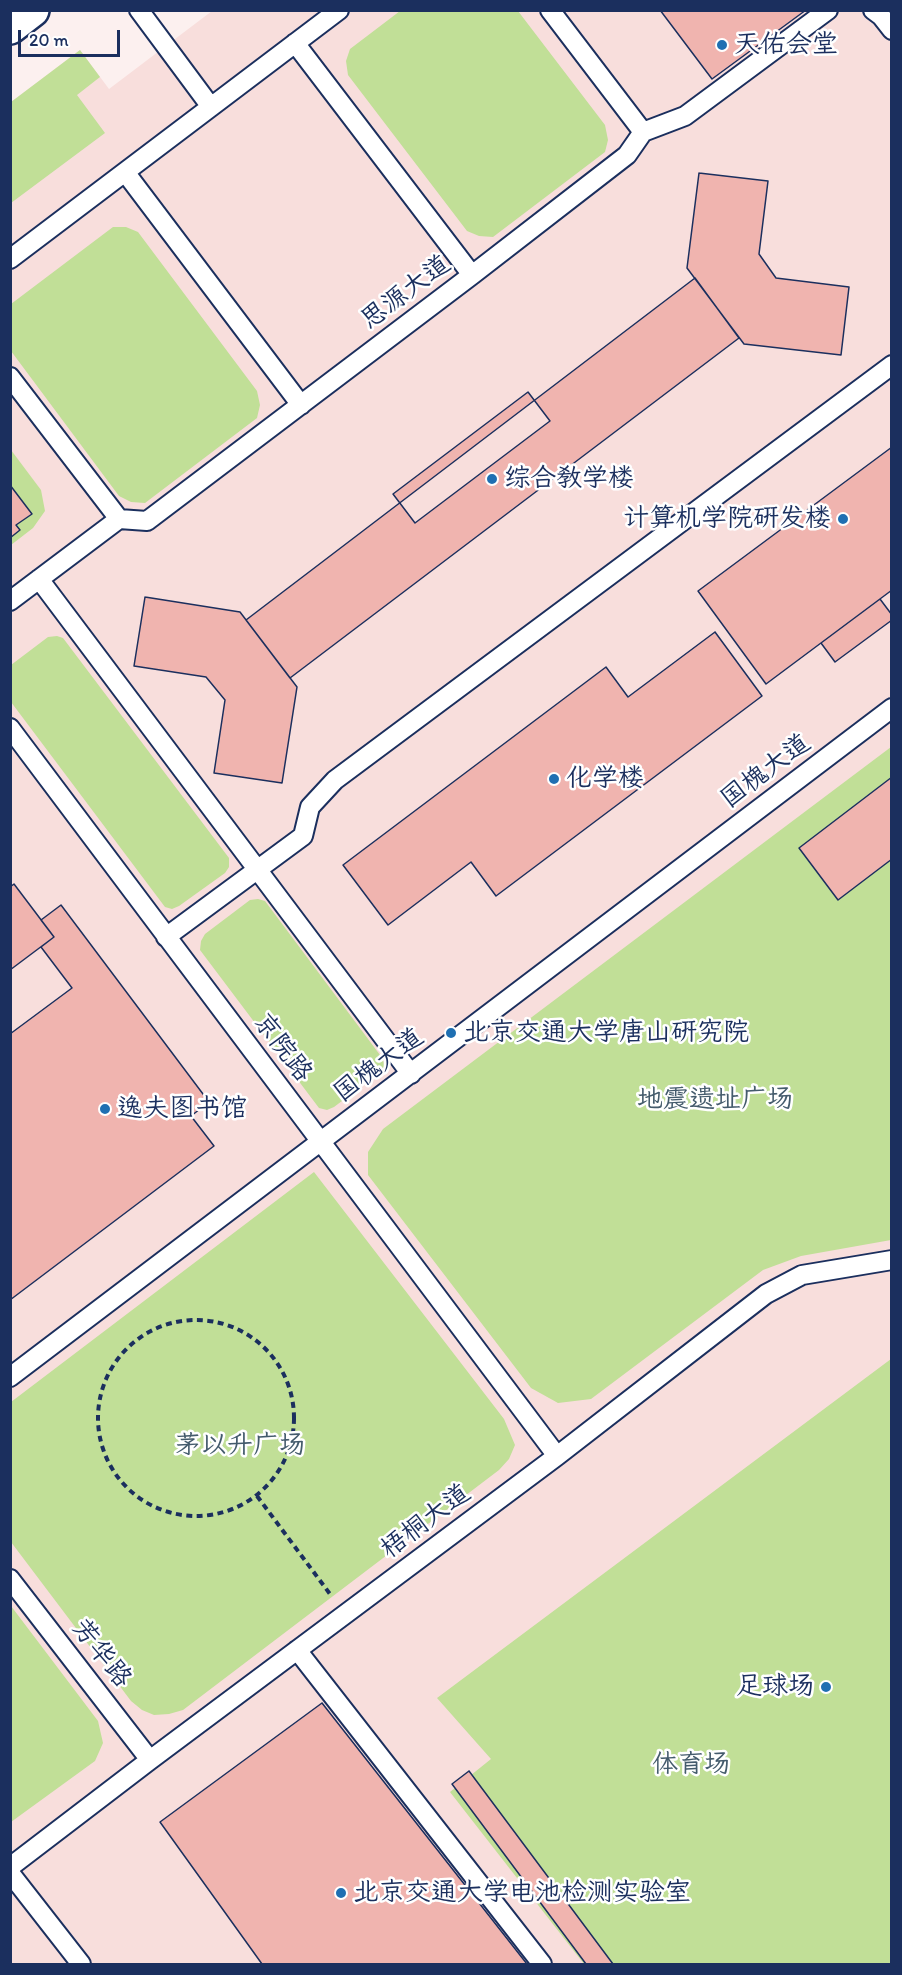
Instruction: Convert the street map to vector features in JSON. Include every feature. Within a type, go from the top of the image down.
[{"type":"street","points":[[10,27],[32,10]]},
{"type":"lane","points":[[139,10],[211,107]]},
{"type":"lane","points":[[10,259],[339,10]]},
{"type":"lane","points":[[550,10],[643,132],[685,116],[828,10]]},
{"type":"lane","points":[[873,10],[881,16],[891,30]]},
{"type":"lane","points":[[296,43],[472,275]]},
{"type":"lane","name":"思源大道","points":[[119,519],[147,521],[472,275],[627,154],[643,132]]},
{"type":"lane","points":[[125,172],[301,405]]},
{"type":"lane","points":[[166,937],[303,836],[310,807],[335,780],[891,365]]},
{"type":"lane","points":[[10,376],[119,519],[10,601]]},
{"type":"lane","points":[[39,579],[411,1074]]},
{"type":"lane","name":"国槐大道","points":[[10,1377],[891,708]]},
{"type":"lane","name":"京院路","points":[[10,728],[557,1456]]},
{"type":"lane","name":"梧桐大道","points":[[10,1867],[557,1456],[766,1294],[802,1275],[891,1260]]},
{"type":"lane","name":"芳华路","points":[[10,1579],[150,1760]]},
{"type":"lane","points":[[297,1650],[542,1965]]},
{"type":"lane","points":[[10,1873],[81,1965]]},
{"type":"path","points":[[183,1320],[217,1321],[249,1334],[274,1356],[289,1384],[295,1414],[294,1425],[291,1445],[278,1474],[257,1496],[229,1511],[199,1517],[168,1513],[140,1499],[118,1478],[102,1447],[97,1414],[104,1380],[123,1351],[150,1330],[183,1320]]},
{"type":"path","points":[[257,1496],[346,1614]]},
{"type":"shaded area","name":"北京交通大学唐山研究院","points":[[212,11],[891,11],[891,1964],[11,1964],[11,102],[80,50],[109,89]]},
{"type":"green space","points":[[400,11],[518,11],[605,125],[608,140],[605,152],[493,237],[479,236],[467,231],[348,75],[346,61],[350,49]]},
{"type":"green space","points":[[80,50],[100,77],[77,95],[105,133],[11,203],[11,102]]},
{"type":"green space","points":[[113,227],[126,227],[138,232],[257,391],[260,405],[257,418],[145,503],[131,502],[119,496],[11,351],[11,304]]},
{"type":"green space","points":[[11,450],[41,490],[45,511],[33,528],[11,545]]},
{"type":"green space","points":[[48,637],[63,638],[229,858],[229,867],[225,873],[179,906],[172,909],[165,907],[11,702],[11,665]]},
{"type":"green space","name":"地震遗址广场","points":[[891,747],[891,1240],[801,1256],[763,1270],[591,1399],[558,1403],[531,1388],[368,1175],[368,1152],[383,1129]]},
{"type":"green space","points":[[250,900],[265,901],[383,1059],[384,1067],[379,1073],[327,1110],[319,1108],[200,950],[205,934]]},
{"type":"green space","name":"茅以升广场","points":[[314,1172],[504,1419],[515,1445],[509,1459],[499,1470],[183,1710],[154,1715],[142,1710],[131,1701],[11,1542],[11,1402]]},
{"type":"green space","name":"体育场","points":[[891,1359],[891,1964],[584,1964],[450,1792],[491,1759],[437,1698]]},
{"type":"green space","points":[[11,1606],[98,1721],[103,1743],[95,1761],[11,1822]]},
{"type":"building","name":"天佑会堂","points":[[660,10],[806,10],[712,79]]},
{"type":"building","points":[[699,173],[768,181],[759,254],[776,278],[849,287],[841,355],[744,344],[687,268]]},
{"type":"building","name":"综合教学楼","points":[[695,278],[739,338],[290,678],[246,620]]},
{"type":"building","points":[[528,392],[550,421],[415,523],[393,494]]},
{"type":"building","name":"计算机学院研发楼","points":[[892,447],[892,590],[766,684],[698,591]]},
{"type":"building","points":[[10,485],[32,514],[16,525],[20,530],[10,538]]},
{"type":"building","points":[[145,597],[240,612],[297,687],[282,783],[214,773],[225,700],[206,677],[134,666]]},
{"type":"building","points":[[880,599],[892,615],[892,620],[835,662],[821,643]]},
{"type":"building","name":"化学楼","points":[[715,632],[762,696],[496,896],[471,862],[388,925],[343,865],[606,667],[628,697]]},
{"type":"building","points":[[892,777],[892,859],[838,900],[799,848]]},
{"type":"building","points":[[14,884],[54,937],[10,970],[10,887]]},
{"type":"building","name":"逸夫图书馆","points":[[61,905],[209,1102],[191,1116],[214,1146],[10,1300],[10,1034],[72,988],[41,947],[54,937],[41,920]]},
{"type":"building","name":"北京交通大学电池检测实验室","points":[[322,1703],[527,1964],[262,1964],[160,1822]]},
{"type":"building","points":[[469,1771],[613,1964],[586,1964],[452,1784]]},
{"type":"place","name":"天佑会堂","points":[[722,45]]},
{"type":"place","name":"综合教学楼","points":[[492,479]]},
{"type":"place","name":"计算机学院研发楼","points":[[843,519]]},
{"type":"place","name":"化学楼","points":[[554,779]]},
{"type":"place","name":"北京交通大学唐山研究院","points":[[451,1033]]},
{"type":"place","name":"逸夫图书馆","points":[[105,1109]]},
{"type":"place","name":"足球场","points":[[826,1687]]},
{"type":"place","name":"北京交通大学电池检测实验室","points":[[341,1893]]}]
